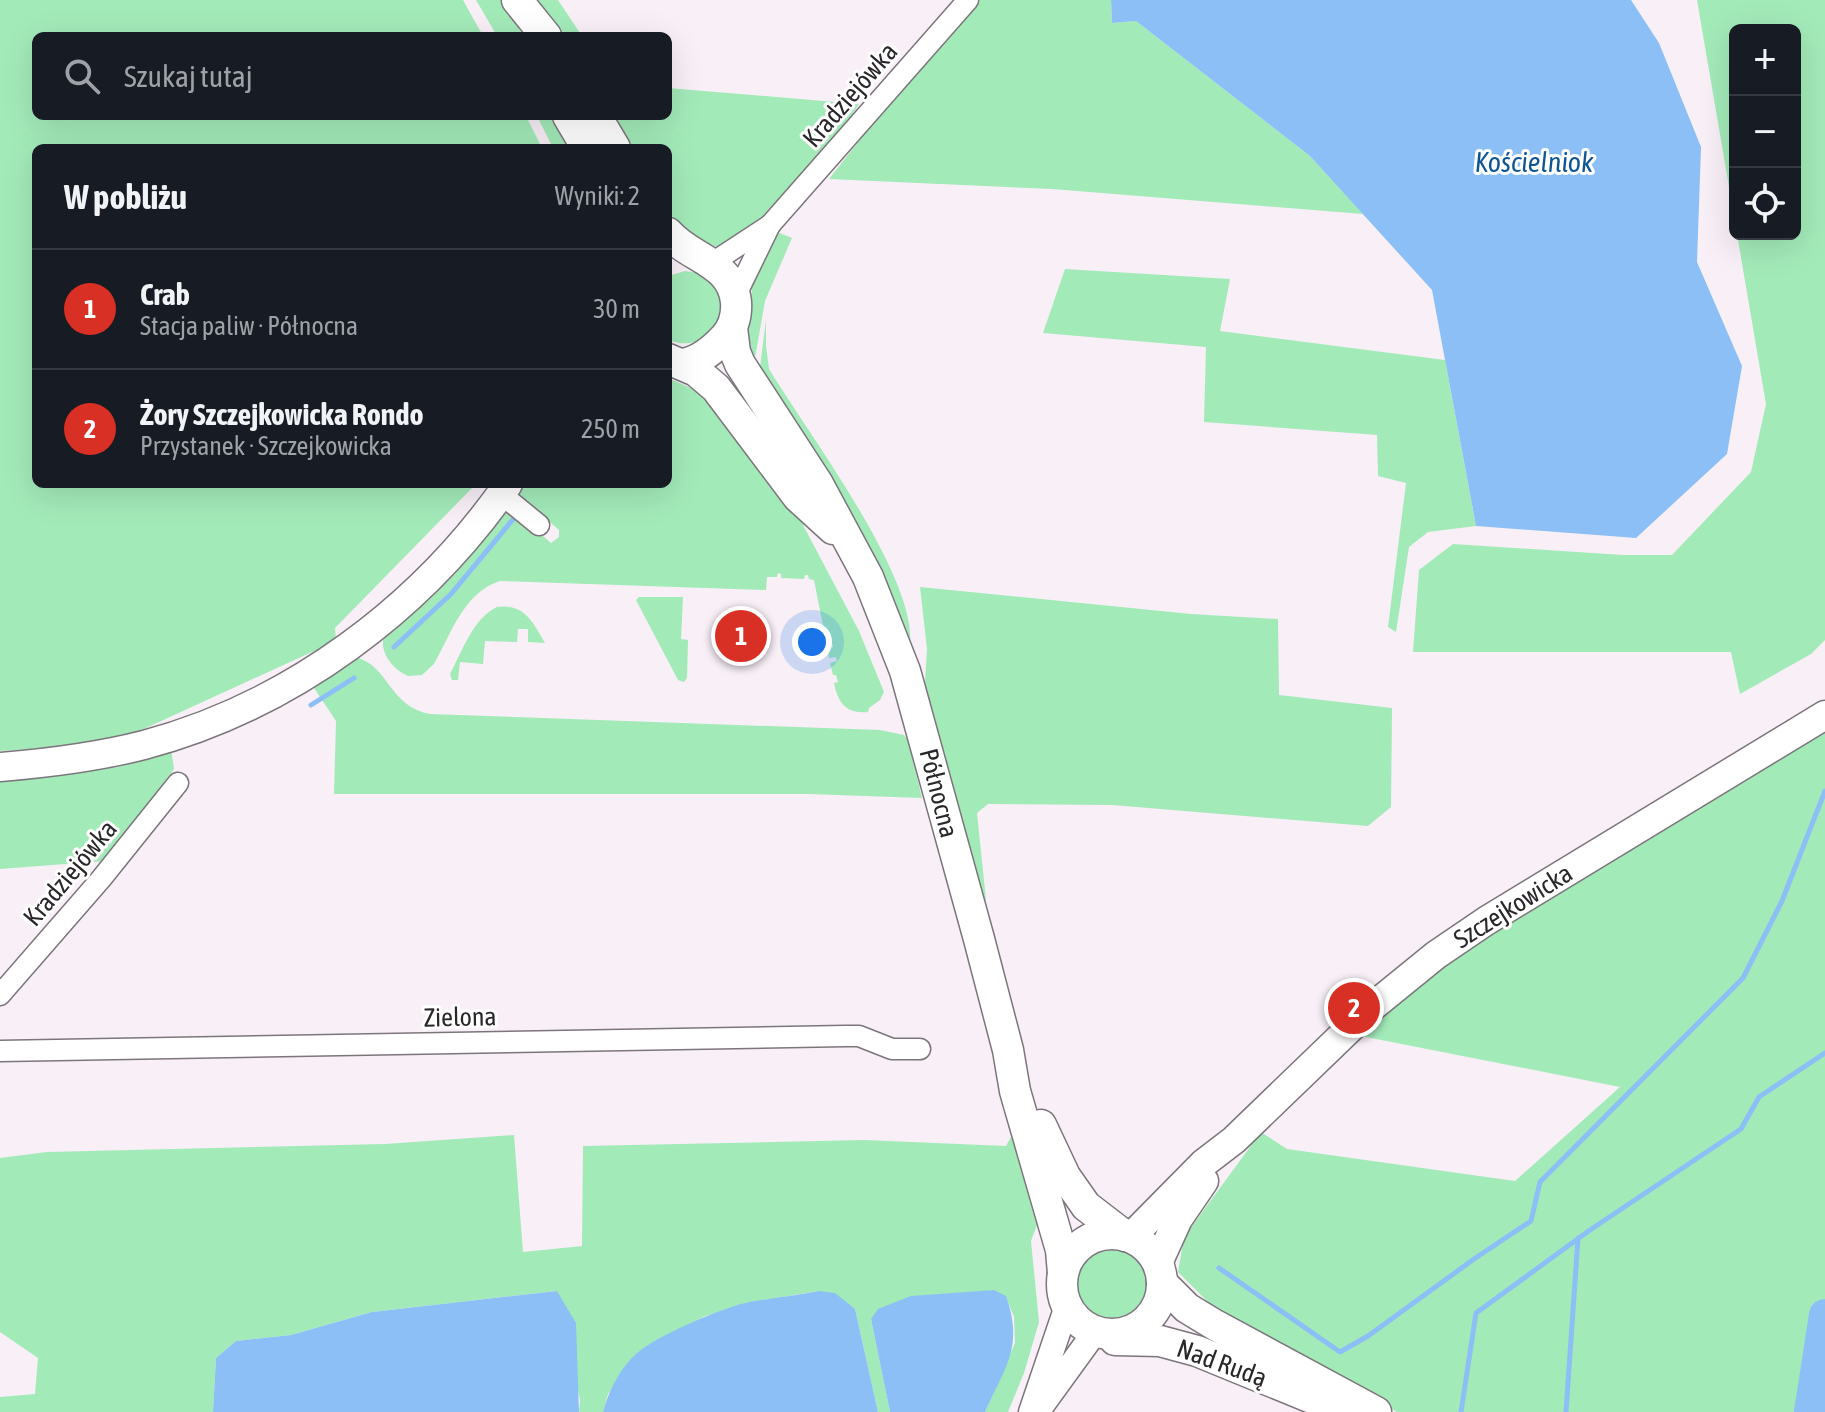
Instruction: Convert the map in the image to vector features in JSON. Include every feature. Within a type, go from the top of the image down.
[{"type":"main road","points":[[516,0],[528,32]]},
{"type":"main road","points":[[516,0],[543,32]]},
{"type":"main road","points":[[570,120],[585,144]]},
{"type":"main road","points":[[598,120],[613,144]]},
{"type":"main road","points":[[672,238],[691,259],[725,275],[735,297]]},
{"type":"main road","name":"Północna","points":[[735,297],[736,316],[732,328],[740,364],[818,484],[875,593],[914,698],[1008,1050],[1015,1091],[1061,1250],[1063,1273]]},
{"type":"main road","points":[[675,361],[701,358],[732,328]]},
{"type":"main road","name":"Północna","points":[[675,361],[696,371],[716,388],[798,497],[849,544]]},
{"type":"main road","points":[[0,767],[83,758],[145,744],[182,733],[273,694],[351,645],[402,604],[472,534],[505,489]]},
{"type":"main road","name":"Szczejkowicka","points":[[1128,1236],[1204,1163],[1234,1140],[1372,1007],[1436,955],[1499,913],[1825,715]]},
{"type":"main road","name":"Północna","points":[[1008,1050],[1065,1176],[1086,1206],[1128,1236]]},
{"type":"main road","name":"Szczejkowicka","points":[[1160,1273],[1178,1219],[1234,1140]]},
{"type":"main road","points":[[1104,1235],[1128,1236],[1148,1249],[1160,1273],[1157,1307],[1142,1325],[1116,1335],[1095,1332],[1081,1324],[1067,1306],[1062,1289],[1063,1273],[1071,1255],[1086,1242],[1104,1235]]},
{"type":"main road","name":"Nad Rudą","points":[[1160,1273],[1187,1308],[1204,1319],[1376,1412]]},
{"type":"main road","name":"Nad Rudą","points":[[1095,1332],[1117,1340],[1160,1341],[1197,1351],[1346,1412]]},
{"type":"street","name":"Kradziejówka","points":[[735,297],[770,225],[968,0]]},
{"type":"street","name":"Kradziejówka","points":[[691,259],[770,225]]},
{"type":"street","points":[[505,489],[539,525]]},
{"type":"street","name":"Kradziejówka","points":[[0,995],[101,879],[178,783]]},
{"type":"street","name":"Zielona","points":[[0,1051],[845,1036],[859,1036],[892,1049],[920,1049]]},
{"type":"street","points":[[1031,1412],[1067,1306]]},
{"type":"street","points":[[1037,1412],[1095,1332]]},
{"type":"green space","points":[[0,0],[463,0],[481,32],[32,32],[32,120],[528,120],[540,144],[32,144],[32,488],[472,488],[335,628],[336,641],[135,733],[78,746],[0,751]]},
{"type":"green space","points":[[476,0],[504,0],[521,32],[495,32]]},
{"type":"green space","points":[[534,0],[558,0],[579,32],[558,32]]},
{"type":"green space","points":[[970,0],[1111,0],[1112,23],[1136,21],[1310,156],[1363,214],[1052,189],[829,179]]},
{"type":"green space","points":[[1697,0],[1825,0],[1825,640],[1811,654],[1740,694],[1731,652],[1413,652],[1419,570],[1453,544],[1623,555],[1672,555],[1751,472],[1766,404],[1738,240],[1801,240],[1801,24],[1729,24],[1729,187]]},
{"type":"green space","points":[[672,88],[859,104],[846,124],[759,220],[720,248],[691,234],[672,216],[672,144],[627,144],[613,120],[672,120]]},
{"type":"green space","points":[[539,120],[563,120],[574,144],[551,144]]},
{"type":"green space","points":[[777,232],[792,238],[765,301],[753,369],[747,336],[752,283]]},
{"type":"green space","points":[[1065,269],[1230,279],[1220,331],[1445,360],[1476,526],[1428,532],[1409,547],[1396,632],[1388,627],[1406,483],[1378,476],[1377,435],[1204,422],[1206,347],[1043,333]]},
{"type":"green space","points":[[685,271],[703,276],[715,287],[720,301],[719,315],[713,329],[702,339],[687,343],[672,341],[672,275]]},
{"type":"green space","points":[[766,320],[769,369],[878,543],[896,580],[907,614],[910,643],[887,586],[760,367]]},
{"type":"green space","points":[[672,380],[700,392],[805,521],[803,525],[859,631],[884,692],[880,700],[868,712],[854,711],[844,706],[834,683],[838,682],[830,663],[837,661],[836,657],[829,658],[828,649],[833,647],[830,635],[825,636],[814,580],[809,579],[808,575],[804,579],[781,578],[778,573],[777,577],[767,577],[766,590],[500,581],[488,586],[468,604],[434,664],[422,675],[408,676],[398,670],[386,656],[383,639],[455,574],[506,513],[516,512],[551,543],[559,537],[559,530],[519,495],[523,488],[672,488]]},
{"type":"green space","points":[[920,587],[1191,614],[1278,619],[1279,695],[1392,708],[1391,807],[1368,826],[1112,805],[988,804],[977,813],[986,900],[976,898],[951,804],[925,683],[927,649]]},
{"type":"green space","points":[[639,597],[683,597],[681,639],[688,640],[687,678],[684,682],[678,680],[636,600]]},
{"type":"green space","points":[[497,607],[521,611],[532,621],[545,643],[528,642],[528,629],[518,629],[517,642],[485,641],[483,664],[460,662],[458,680],[452,680],[450,674],[469,636],[481,619]]},
{"type":"green space","points":[[358,658],[377,669],[406,703],[430,714],[880,730],[904,735],[908,740],[922,798],[809,794],[334,794],[336,721],[314,688]]},
{"type":"green space","points":[[1825,725],[1825,1412],[1397,1412],[1210,1304],[1178,1272],[1184,1237],[1261,1132],[1287,1149],[1515,1181],[1620,1087],[1361,1036],[1437,968]]},
{"type":"green space","points":[[171,749],[174,769],[105,861],[0,869],[0,776],[118,767]]},
{"type":"green space","points":[[514,1135],[523,1252],[582,1246],[583,1146],[864,1140],[1006,1146],[1012,1135],[1037,1225],[1031,1241],[1039,1322],[1024,1373],[1008,1412],[985,1412],[1015,1343],[1014,1317],[1006,1297],[994,1290],[961,1294],[871,1319],[890,1412],[878,1412],[855,1309],[819,1291],[745,1303],[703,1317],[638,1352],[608,1394],[603,1412],[579,1412],[580,1400],[557,1291],[372,1312],[291,1335],[236,1341],[216,1358],[213,1412],[0,1412],[0,1397],[35,1394],[38,1358],[0,1332],[0,1158],[47,1152],[385,1144]]},
{"type":"green space","points":[[1118,1249],[1137,1259],[1145,1271],[1145,1299],[1137,1311],[1125,1319],[1104,1321],[1085,1311],[1077,1299],[1075,1278],[1085,1259],[1097,1251]]},
{"type":"water","name":"Kościelniok","points":[[1111,0],[1631,0],[1659,43],[1701,147],[1697,262],[1742,366],[1727,454],[1636,538],[1476,526],[1432,290],[1310,156],[1136,21],[1112,23]]},
{"type":"water","points":[[994,1290],[1006,1296],[1013,1343],[985,1412],[890,1412],[871,1319],[878,1309],[911,1296]]},
{"type":"water","points":[[557,1291],[576,1323],[579,1412],[213,1412],[216,1358],[236,1341],[291,1335],[372,1312]]},
{"type":"water","points":[[819,1291],[835,1293],[855,1309],[878,1412],[603,1412],[625,1365],[659,1339],[734,1306]]},
{"type":"waterway","points":[[394,647],[451,594],[515,517]]},
{"type":"waterway","points":[[311,705],[354,678]]},
{"type":"waterway","points":[[1219,1268],[1340,1352],[1368,1336],[1531,1221],[1540,1182],[1743,978],[1782,901],[1825,791]]},
{"type":"waterway","points":[[1461,1412],[1476,1313],[1590,1230],[1741,1129],[1759,1097],[1825,1053]]},
{"type":"waterway","points":[[1566,1412],[1578,1238]]},
{"type":"waterway","points":[[1810,1412],[1825,1315]]},
{"type":"place","name":"Crab","points":[[741,636]]},
{"type":"place","name":"Żory Szczejkowicka Rondo","points":[[1354,1008]]}]
